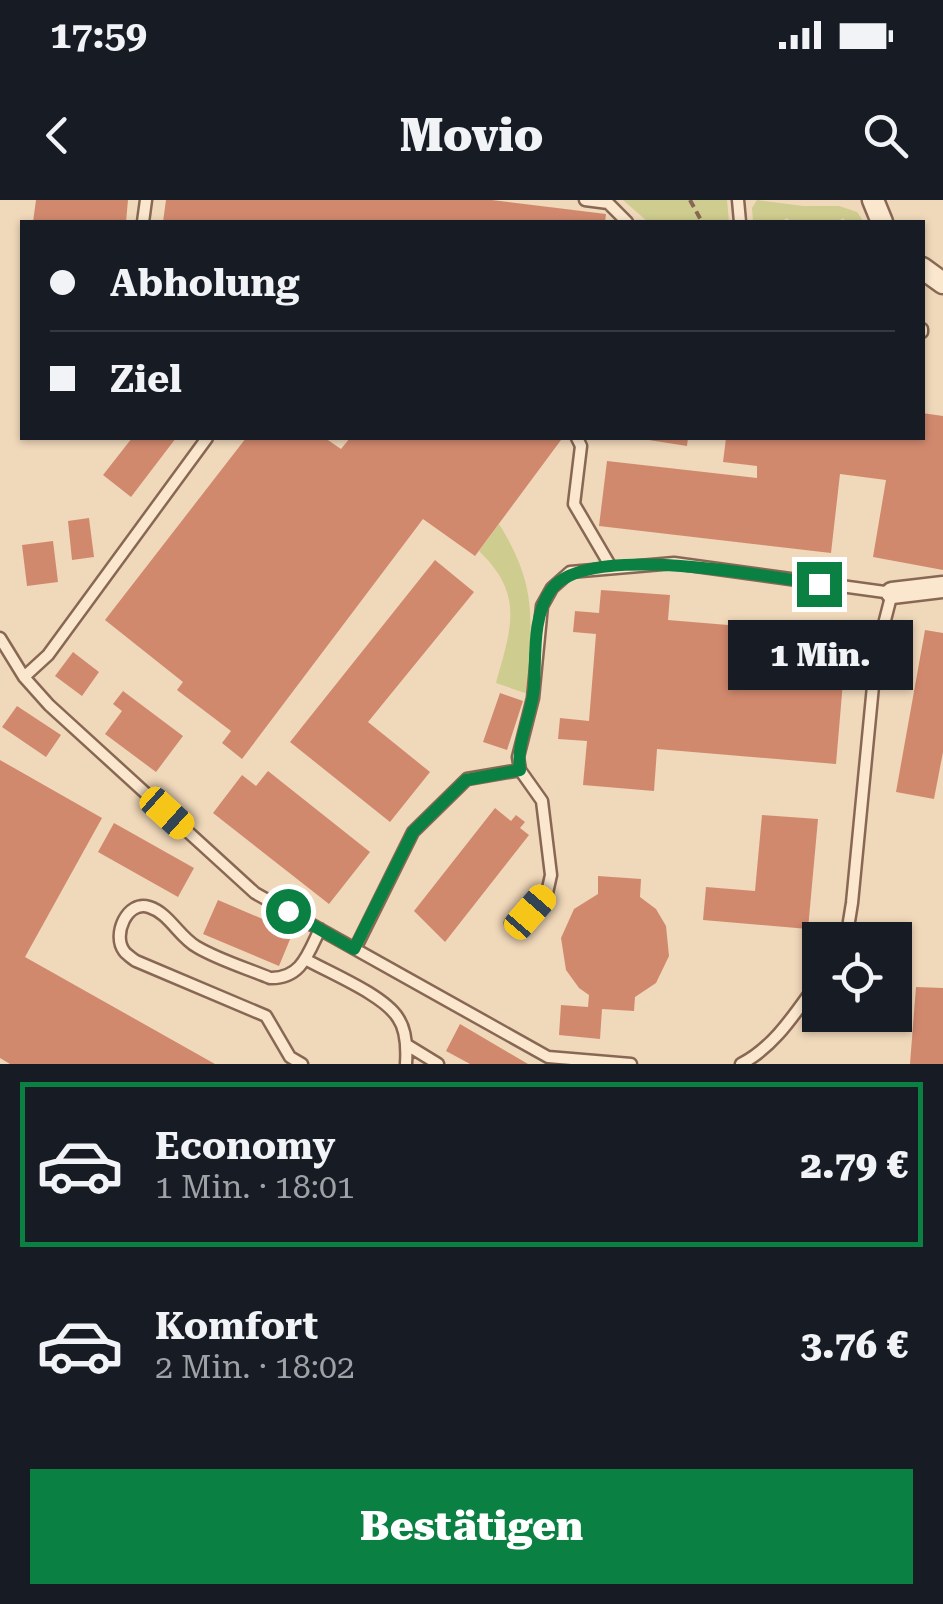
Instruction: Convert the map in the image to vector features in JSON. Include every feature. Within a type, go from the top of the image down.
[{"type":"street","points":[[892,594],[943,588]]},
{"type":"lane","points":[[586,200],[608,203],[625,220]]},
{"type":"lane","points":[[24,676],[48,655],[206,440]]},
{"type":"lane","points":[[578,440],[581,446],[574,504],[611,568]]},
{"type":"lane","points":[[511,922],[530,912],[547,892],[551,875],[542,802],[520,770],[518,756],[533,698],[542,606],[552,588],[570,572],[674,563],[892,594],[876,655],[849,922]]},
{"type":"lane","points":[[0,638],[49,706],[255,893],[548,1057],[631,1064]]},
{"type":"lane","points":[[354,949],[413,832],[466,780],[520,770]]},
{"type":"lane","points":[[302,1064],[290,1057],[266,1016],[136,961],[124,952],[121,928],[136,907],[147,906],[166,917],[194,946],[270,978],[294,975],[320,930]]},
{"type":"lane","points":[[306,959],[384,1003],[399,1018],[407,1045],[406,1064]]},
{"type":"lane","points":[[741,1064],[757,1056],[802,1004]]},
{"type":"lane","points":[[407,1045],[438,1064]]},
{"type":"shaded area","points":[[623,200],[727,200],[729,220],[646,220]]},
{"type":"shaded area","points":[[757,200],[839,206],[857,212],[863,220],[753,220],[752,208]]},
{"type":"shaded area","points":[[499,524],[527,588],[531,626],[528,694],[496,683],[509,629],[509,598],[494,567],[479,551]]},
{"type":"building","points":[[36,200],[128,200],[126,220],[33,220]]},
{"type":"building","points":[[166,200],[492,200],[606,214],[605,220],[163,220]]},
{"type":"building","points":[[925,413],[943,416],[943,570],[873,557],[886,480],[840,474],[831,553],[599,526],[607,461],[757,478],[757,466],[723,462],[726,440],[925,440]]},
{"type":"building","points":[[130,440],[174,440],[131,497],[103,475]]},
{"type":"building","points":[[244,440],[328,440],[341,449],[348,440],[561,440],[475,556],[423,519],[242,759],[222,743],[231,731],[177,690],[183,682],[105,620]]},
{"type":"building","points":[[649,440],[688,440],[687,446]]},
{"type":"building","points":[[89,518],[94,557],[72,560],[68,521]]},
{"type":"building","points":[[53,541],[58,582],[27,586],[22,545]]},
{"type":"building","points":[[435,560],[474,592],[368,722],[430,772],[390,822],[290,742]]},
{"type":"building","points":[[601,590],[670,595],[668,620],[847,635],[836,764],[657,749],[654,791],[583,785],[587,741],[558,739],[560,718],[589,721],[596,634],[573,632],[575,611],[599,613]]},
{"type":"building","points":[[925,630],[943,633],[943,752],[934,799],[896,792]]},
{"type":"building","points":[[73,652],[99,672],[82,696],[55,676]]},
{"type":"building","points":[[123,691],[183,736],[156,772],[105,734],[122,711],[113,704]]},
{"type":"building","points":[[500,693],[523,701],[507,750],[483,742]]},
{"type":"building","points":[[17,706],[61,735],[46,757],[2,727]]},
{"type":"building","points":[[0,760],[102,818],[25,957],[215,1064],[10,1064],[0,1058]]},
{"type":"building","points":[[268,771],[370,852],[329,904],[213,813],[242,775],[256,786]]},
{"type":"building","points":[[495,808],[511,821],[516,815],[525,822],[520,828],[529,835],[445,942],[414,911]]},
{"type":"building","points":[[762,815],[818,819],[809,922],[802,922],[802,928],[703,920],[706,887],[755,891]]},
{"type":"building","points":[[114,823],[194,868],[178,897],[98,852]]},
{"type":"building","points":[[598,876],[641,879],[640,897],[656,909],[666,926],[669,956],[656,983],[635,997],[634,1011],[602,1009],[600,1039],[559,1035],[561,1005],[588,1007],[589,995],[566,970],[561,938],[574,909],[598,894]]},
{"type":"building","points":[[218,900],[293,932],[279,966],[203,934]]},
{"type":"building","points":[[916,987],[943,988],[943,1064],[910,1064]]},
{"type":"building","points":[[460,1024],[528,1064],[470,1064],[446,1051]]},
{"type":"route","points":[[288,911],[354,949],[413,832],[466,780],[520,770],[518,756],[533,698],[542,606],[552,588],[570,572],[674,563],[819,584]]}]
